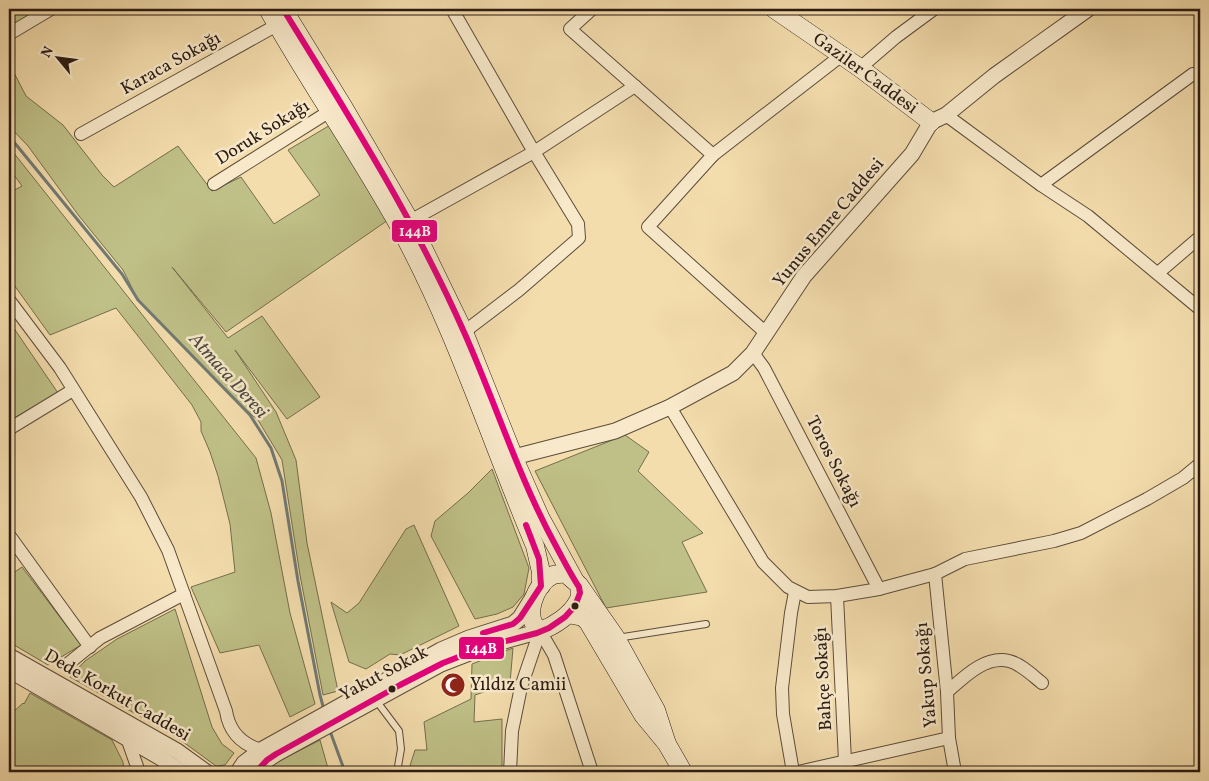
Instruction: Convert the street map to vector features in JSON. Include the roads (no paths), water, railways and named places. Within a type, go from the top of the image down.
[{"type":"main road","points":[[268,9],[280,17],[410,221],[464,332],[540,517],[577,583],[616,638],[656,710],[666,744]]},
{"type":"main road","name":"Gaziler Caddesi","points":[[774,9],[938,119]]},
{"type":"main road","points":[[280,17],[330,112],[399,226],[454,341],[535,546],[541,572],[531,613],[536,628],[540,631],[551,627],[568,614],[579,601],[580,595],[577,583],[565,573],[553,575],[538,590]]},
{"type":"main road","points":[[568,614],[583,616],[588,622],[643,714],[666,744],[683,772]]},
{"type":"street","points":[[9,34],[51,9]]},
{"type":"street","points":[[452,9],[534,152],[578,224],[579,238],[520,290],[464,332]]},
{"type":"street","points":[[592,9],[570,29],[713,154]]},
{"type":"street","points":[[860,68],[896,36],[934,9]]},
{"type":"street","points":[[1088,9],[994,76],[938,119],[1088,216],[1200,309]]},
{"type":"street","name":"Karaca Sokağı","points":[[81,134],[280,17]]},
{"type":"street","points":[[766,333],[648,227],[713,154],[842,55]]},
{"type":"street","points":[[1041,185],[1193,74]]},
{"type":"street","points":[[410,221],[534,152],[635,86]]},
{"type":"street","name":"Doruk Sokağı","points":[[214,184],[330,112]]},
{"type":"street","name":"Yunus Emre Caddesi","points":[[514,457],[615,431],[670,407],[733,373],[753,353],[804,276],[912,154],[938,119]]},
{"type":"street","points":[[1158,273],[1200,237]]},
{"type":"street","points":[[9,300],[60,368],[140,497],[168,550],[226,711],[228,723],[238,737],[246,744],[261,750]]},
{"type":"street","name":"Toros Sokağı","points":[[753,353],[764,368],[879,589]]},
{"type":"street","points":[[9,429],[73,390]]},
{"type":"street","points":[[670,407],[757,552],[775,576],[795,592],[808,597],[837,596],[879,589],[935,574],[965,559],[1054,541],[1081,533],[1147,499],[1183,478],[1200,464]]},
{"type":"street","points":[[9,535],[90,646]]},
{"type":"street","name":"Yakup Sokağı","points":[[935,574],[947,692],[949,738],[955,772]]},
{"type":"street","name":"Yakut Sokak","points":[[256,772],[267,760],[327,719],[441,650],[469,638],[513,624],[520,618],[538,590]]},
{"type":"street","points":[[793,772],[783,714],[782,688],[795,592]]},
{"type":"street","points":[[69,663],[100,638],[184,594]]},
{"type":"street","name":"Bahçe Sokağı","points":[[837,596],[845,761]]},
{"type":"street","points":[[510,772],[512,731],[521,688],[540,631]]},
{"type":"street","points":[[540,631],[554,655],[592,772]]},
{"type":"street","name":"Yakut Sokak","points":[[327,719],[376,699],[441,664],[471,651],[540,631]]},
{"type":"street","name":"Dede Korkut Caddesi","points":[[9,656],[177,750],[206,772]]},
{"type":"street","points":[[947,692],[973,669],[994,661],[1008,661],[1025,669],[1042,683]]},
{"type":"street","name":"Dede Korkut Caddesi","points":[[9,670],[161,758],[181,772]]},
{"type":"street","points":[[238,772],[244,762],[261,750],[327,719]]},
{"type":"street","points":[[127,738],[139,772]]},
{"type":"street","points":[[798,772],[949,738]]},
{"type":"lane","points":[[616,638],[706,624]]},
{"type":"lane","points":[[376,699],[399,731],[401,749],[397,772]]},
{"type":"waterway","name":"Atmaca Deresi","points":[[9,136],[122,274],[138,300],[250,415],[271,448],[282,481],[298,581],[324,710]]},
{"type":"waterway","name":"Atmaca Deresi","points":[[330,731],[345,772]]},
{"type":"place","name":"Yıldız Camii","points":[[453,685]]}]
